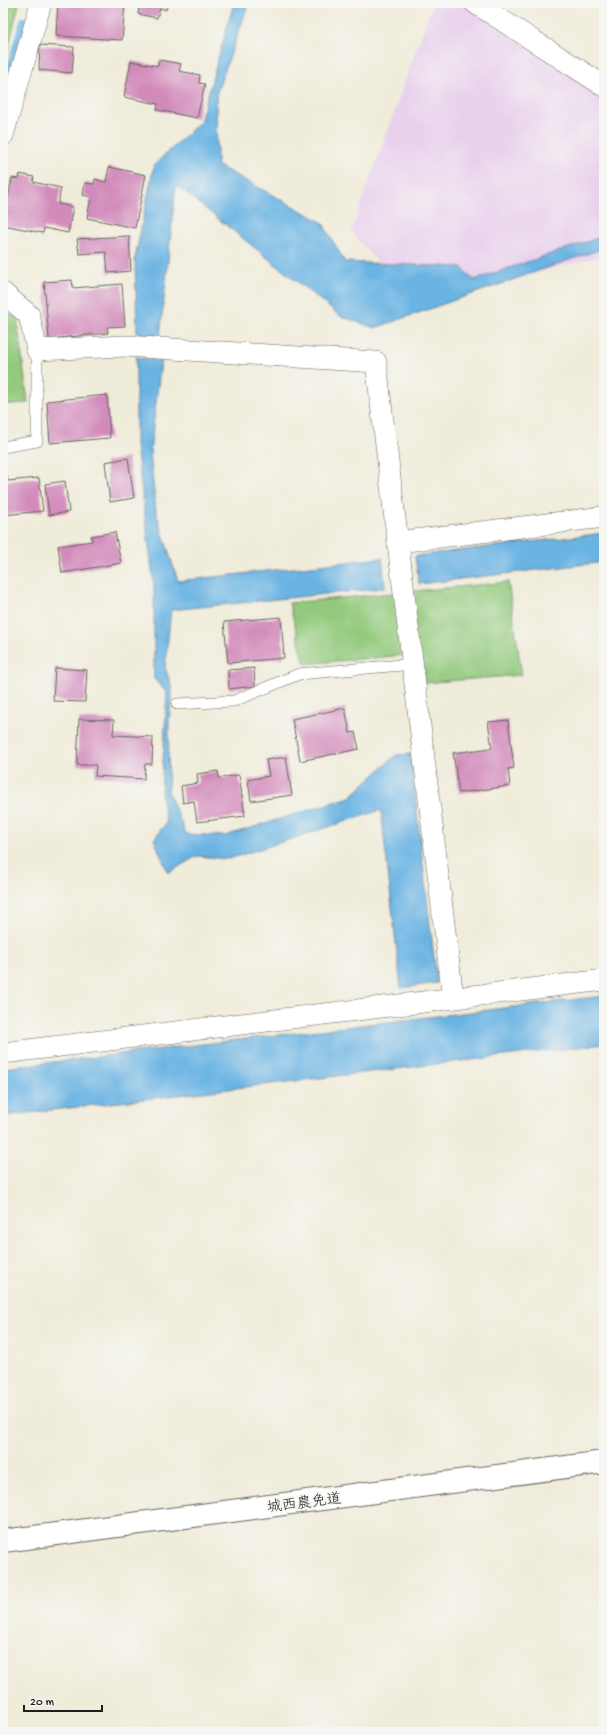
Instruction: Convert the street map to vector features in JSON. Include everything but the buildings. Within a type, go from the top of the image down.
[{"type":"street","points":[[3,135],[41,3]]},
{"type":"street","points":[[475,3],[604,86]]},
{"type":"street","points":[[3,293],[29,315],[37,350],[126,346],[376,362],[453,998]]},
{"type":"street","points":[[398,542],[604,517]]},
{"type":"street","points":[[3,1053],[604,980]]},
{"type":"street","name":"城西農免道","points":[[3,1541],[604,1462]]},
{"type":"lane","points":[[3,447],[37,441],[37,350]]},
{"type":"lane","points":[[177,704],[234,701],[299,674],[413,664]]},
{"type":"shaded area","points":[[433,3],[461,3],[604,95],[604,255],[416,304],[351,232]]},
{"type":"green space","points":[[3,3],[19,3],[4,67],[3,66]]},
{"type":"green space","points":[[3,312],[17,318],[28,403],[3,405]]},
{"type":"green space","points":[[508,582],[522,675],[424,683],[418,654],[305,664],[289,603]]},
{"type":"water","points":[[234,3],[249,3],[216,95],[217,165],[322,222],[345,262],[461,267],[474,280],[604,236],[604,248],[375,328],[340,316],[176,185],[160,337],[137,333],[135,258],[154,165],[200,122]]},
{"type":"water","points":[[136,357],[161,361],[150,452],[156,512],[178,581],[382,558],[385,588],[171,610],[165,667],[172,688],[169,725],[168,792],[186,834],[225,836],[350,797],[396,755],[410,754],[437,983],[401,988],[381,810],[229,859],[197,856],[168,873],[154,839],[166,823],[161,793],[167,693],[154,679],[154,586],[136,445]]},
{"type":"water","points":[[604,533],[604,562],[419,584],[415,556]]},
{"type":"water","points":[[604,996],[604,1044],[3,1116],[3,1068]]},
{"type":"waterway","points":[[3,92],[24,21]]}]
